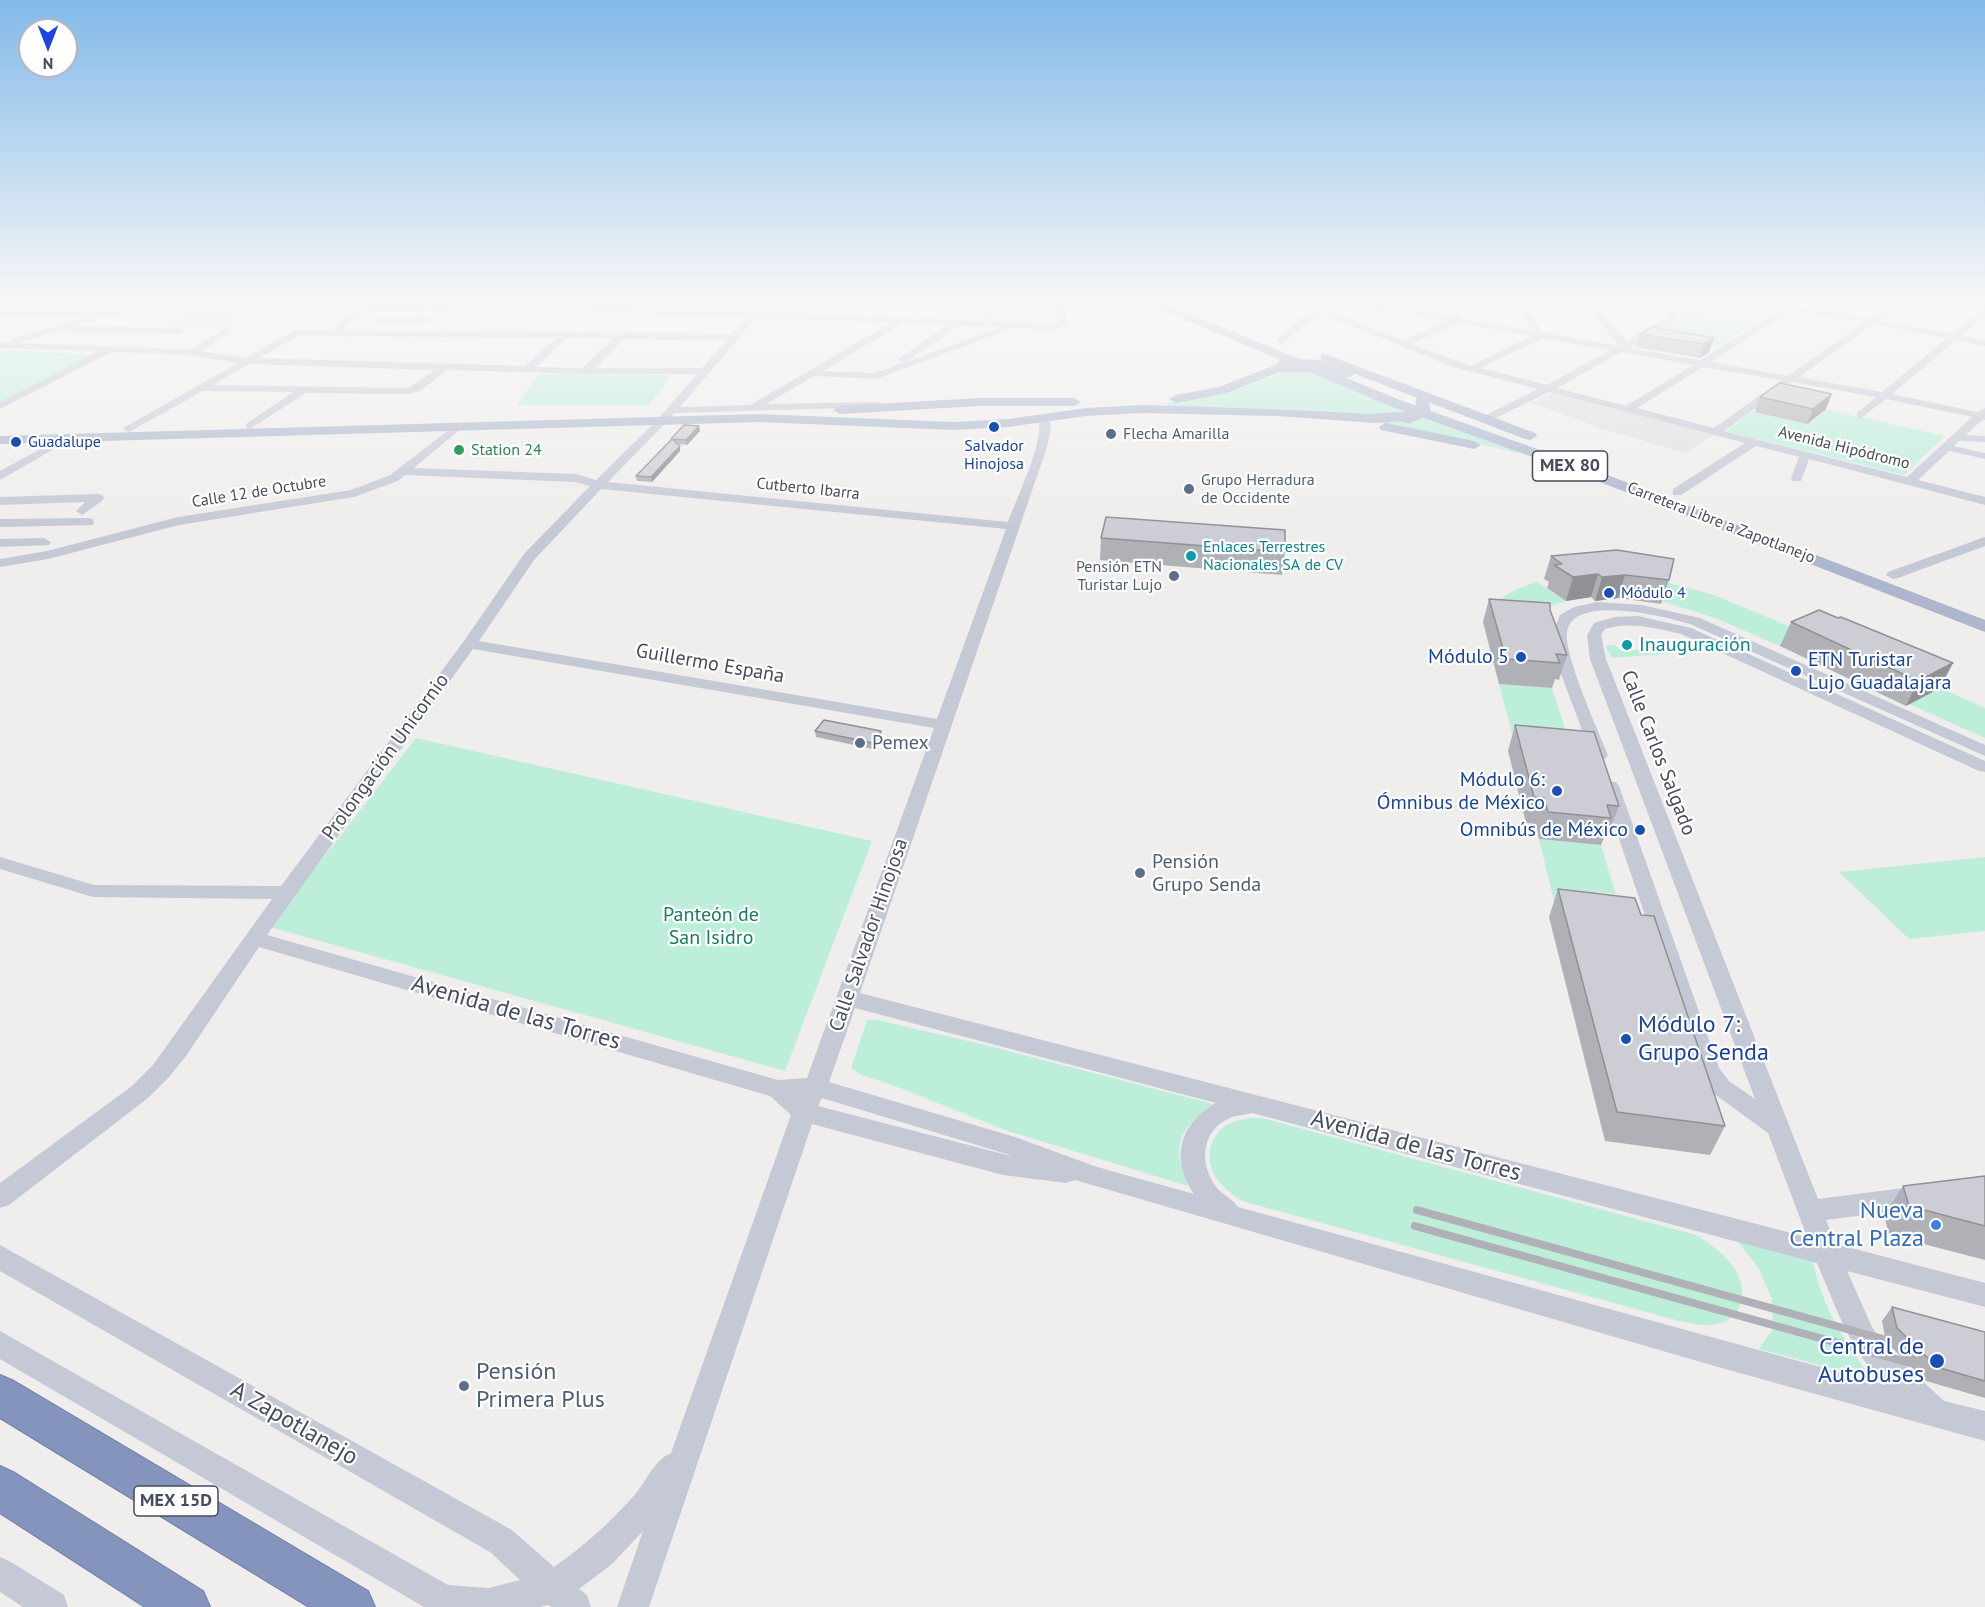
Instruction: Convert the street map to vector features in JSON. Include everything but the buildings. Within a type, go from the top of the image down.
[{"type":"highway","points":[[0,1375],[47,1423]]},
{"type":"highway","name":"MEX 15D","points":[[0,1395],[352,1607]]},
{"type":"highway","points":[[0,1488],[187,1607]]},
{"type":"main road","points":[[1239,384],[1246,379]]},
{"type":"main road","points":[[0,433],[757,414],[932,404],[1149,401],[1199,396],[1251,379]]},
{"type":"main road","name":"Carretera Libre a Zapotlanejo","points":[[1335,379],[1395,404],[1574,467],[1807,556],[1984,627]]},
{"type":"main road","name":"Carretera Libre a Zapotlanejo","points":[[1352,379],[1609,473],[1984,627]]},
{"type":"main road","name":"Carretera Libre a Zapotlanejo","points":[[1379,379],[1419,398],[1486,419],[1985,610]]},
{"type":"main road","points":[[0,440],[458,426],[666,416],[776,418],[954,426],[1086,412],[1142,410],[1301,414],[1375,419],[1408,417],[1424,410],[1419,398]]},
{"type":"main road","points":[[932,404],[925,408],[923,415],[932,421],[954,426]]},
{"type":"main road","name":"Carretera Libre a Zapotlanejo","points":[[1301,414],[1463,442],[1551,466],[1984,627]]},
{"type":"street","points":[[0,406],[53,379]]},
{"type":"street","points":[[129,429],[216,379]]},
{"type":"street","points":[[248,388],[263,379]]},
{"type":"street","points":[[250,426],[319,379]]},
{"type":"street","points":[[368,391],[383,379]]},
{"type":"street","points":[[202,387],[412,391],[428,379]]},
{"type":"street","name":"Prolongación Unicornio","points":[[0,1197],[140,1092],[161,1071],[286,893],[469,644],[543,539],[666,416],[697,379]]},
{"type":"street","points":[[753,408],[801,379]]},
{"type":"street","name":"Avenida Hipódromo","points":[[1512,379],[1985,501]]},
{"type":"street","points":[[1486,419],[1565,379]]},
{"type":"street","points":[[1628,410],[1677,379]]},
{"type":"street","points":[[1715,432],[1790,379],[1983,415]]},
{"type":"street","points":[[1861,415],[1906,379]]},
{"type":"street","points":[[666,416],[753,408],[932,404]]},
{"type":"street","points":[[1909,482],[1983,415]]},
{"type":"street","name":"Calle Salvador Hinojosa","points":[[633,1607],[804,1112],[816,1087],[1041,447],[1046,425],[1043,418]]},
{"type":"street","name":"Calle 12 de Octubre","points":[[46,548],[178,521],[354,493],[374,487],[404,471],[458,426]]},
{"type":"street","points":[[0,476],[66,438]]},
{"type":"street","points":[[1956,438],[1985,438]]},
{"type":"street","points":[[1677,492],[1754,442]]},
{"type":"street","points":[[1945,447],[1985,456]]},
{"type":"street","points":[[1797,478],[1802,460],[1806,455]]},
{"type":"street","name":"Cutberto Ibarra","points":[[404,471],[576,478],[599,485],[1013,526]]},
{"type":"street","points":[[0,501],[98,498],[85,516],[0,523]]},
{"type":"street","points":[[31,516],[51,499]]},
{"type":"street","points":[[1893,574],[1985,541]]},
{"type":"street","points":[[0,543],[46,548]]},
{"type":"street","points":[[0,563],[46,548]]},
{"type":"street","points":[[1779,1128],[1721,1087],[1709,1071],[1565,658],[1560,637],[1565,619],[1579,611],[1600,607],[1625,606],[1667,612],[1747,642],[1985,751]]},
{"type":"street","name":"Calle Carlos Salgado","points":[[1938,1413],[1882,1364],[1863,1338],[1826,1253],[1598,659],[1593,639],[1595,630],[1605,624],[1632,620],[1656,623],[1686,632],[1985,767]]},
{"type":"street","name":"Guillermo España","points":[[469,644],[944,725]]},
{"type":"street","points":[[0,862],[93,891],[286,893]]},
{"type":"street","name":"Avenida de las Torres","points":[[254,938],[778,1089],[816,1087],[1015,1147],[1094,1176],[1242,1219],[1718,1354],[1985,1426]]},
{"type":"street","name":"Avenida de las Torres","points":[[847,998],[1985,1295]]},
{"type":"street","name":"Avenida de las Torres","points":[[778,1089],[804,1112],[1003,1165],[1094,1176]]},
{"type":"street","points":[[1242,1219],[1220,1207],[1201,1185],[1195,1173],[1192,1149],[1200,1128],[1216,1112],[1240,1105],[1266,1106]]},
{"type":"street","points":[[1810,1210],[1938,1194]]},
{"type":"street","name":"A Zapotlanejo","points":[[0,1257],[501,1541],[565,1597]]},
{"type":"street","points":[[0,1344],[449,1604]]},
{"type":"street","name":"Calle Salvador Hinojosa","points":[[449,1604],[489,1604],[565,1597],[601,1553],[645,1507],[686,1452]]},
{"type":"street","points":[[0,1573],[52,1607]]},
{"type":"shaded area","points":[[1552,393],[1713,435],[1686,453],[1603,429],[1531,403]]},
{"type":"green space","points":[[0,379],[47,379],[0,403]]},
{"type":"green space","points":[[536,379],[668,379],[649,406],[516,405]]},
{"type":"green space","points":[[1264,379],[1327,379],[1408,412],[1359,415],[1276,409],[1171,407],[1164,403],[1242,388]]},
{"type":"green space","points":[[1826,409],[1945,436],[1904,475],[1726,431],[1753,411],[1807,424]]},
{"type":"green space","points":[[1422,418],[1520,452],[1377,423]]},
{"type":"green space","points":[[1537,582],[1566,601],[1546,608],[1490,609],[1511,592]]},
{"type":"green space","points":[[1666,582],[1714,595],[1808,634],[1780,646],[1715,618],[1661,601]]},
{"type":"green space","points":[[1687,639],[1710,650],[1612,658],[1605,646],[1615,645],[1622,651],[1686,646],[1680,640]]},
{"type":"green space","points":[[1499,684],[1552,688],[1574,757],[1517,752]]},
{"type":"green space","points":[[1940,688],[1985,708],[1985,738],[1909,704]]},
{"type":"green space","name":"Panteón de San Isidro","points":[[416,738],[872,841],[785,1071],[270,927]]},
{"type":"green space","points":[[1539,839],[1601,845],[1616,894],[1596,892],[1600,906],[1558,918]]},
{"type":"green space","points":[[1985,857],[1985,931],[1909,939],[1839,872]]},
{"type":"green space","points":[[867,1020],[877,1020],[985,1045],[1213,1104],[1192,1122],[1181,1139],[1180,1159],[1188,1186],[1005,1130],[859,1074],[851,1068]]},
{"type":"green space","points":[[1262,1118],[1696,1235],[1714,1247],[1733,1267],[1742,1288],[1741,1302],[1734,1315],[1721,1323],[1702,1325],[1683,1322],[1242,1201],[1217,1180],[1210,1162],[1211,1147],[1217,1133],[1229,1124],[1241,1119]]},
{"type":"green space","points":[[1738,1242],[1813,1260],[1822,1293],[1835,1323],[1872,1379],[1759,1349],[1773,1329],[1772,1299],[1758,1267]]},
{"type":"railway","points":[[1417,1210],[1901,1344]]},
{"type":"railway","points":[[1415,1226],[1921,1366]]},
{"type":"place","name":"Salvador Hinojosa","points":[[994,427]]},
{"type":"place","name":"Flecha Amarilla","points":[[1111,434]]},
{"type":"place","name":"Guadalupe","points":[[16,442]]},
{"type":"place","name":"Station 24","points":[[459,450]]},
{"type":"place","name":"Grupo Herradura de Occidente","points":[[1189,489]]},
{"type":"place","name":"Enlaces Terrestres Nacionales SA de CV","points":[[1191,556]]},
{"type":"place","name":"Pensión ETN Turistar Lujo","points":[[1174,576]]},
{"type":"place","name":"Módulo 4","points":[[1609,593]]},
{"type":"place","name":"Inauguración","points":[[1627,645]]},
{"type":"place","name":"Módulo 5","points":[[1521,657]]},
{"type":"place","name":"ETN Turistar Lujo Guadalajara","points":[[1796,671]]},
{"type":"place","name":"Pemex","points":[[860,743]]},
{"type":"place","name":"Módulo 6: Ómnibus de México","points":[[1557,791]]},
{"type":"place","name":"Omnibús de México","points":[[1640,830]]},
{"type":"place","name":"Pensión Grupo Senda","points":[[1140,873]]},
{"type":"place","name":"Módulo 7: Grupo Senda","points":[[1626,1039]]},
{"type":"place","name":"Nueva Central Plaza","points":[[1936,1225]]},
{"type":"place","name":"Central de Autobuses","points":[[1937,1361]]},
{"type":"place","name":"Pensión Primera Plus","points":[[464,1386]]}]
